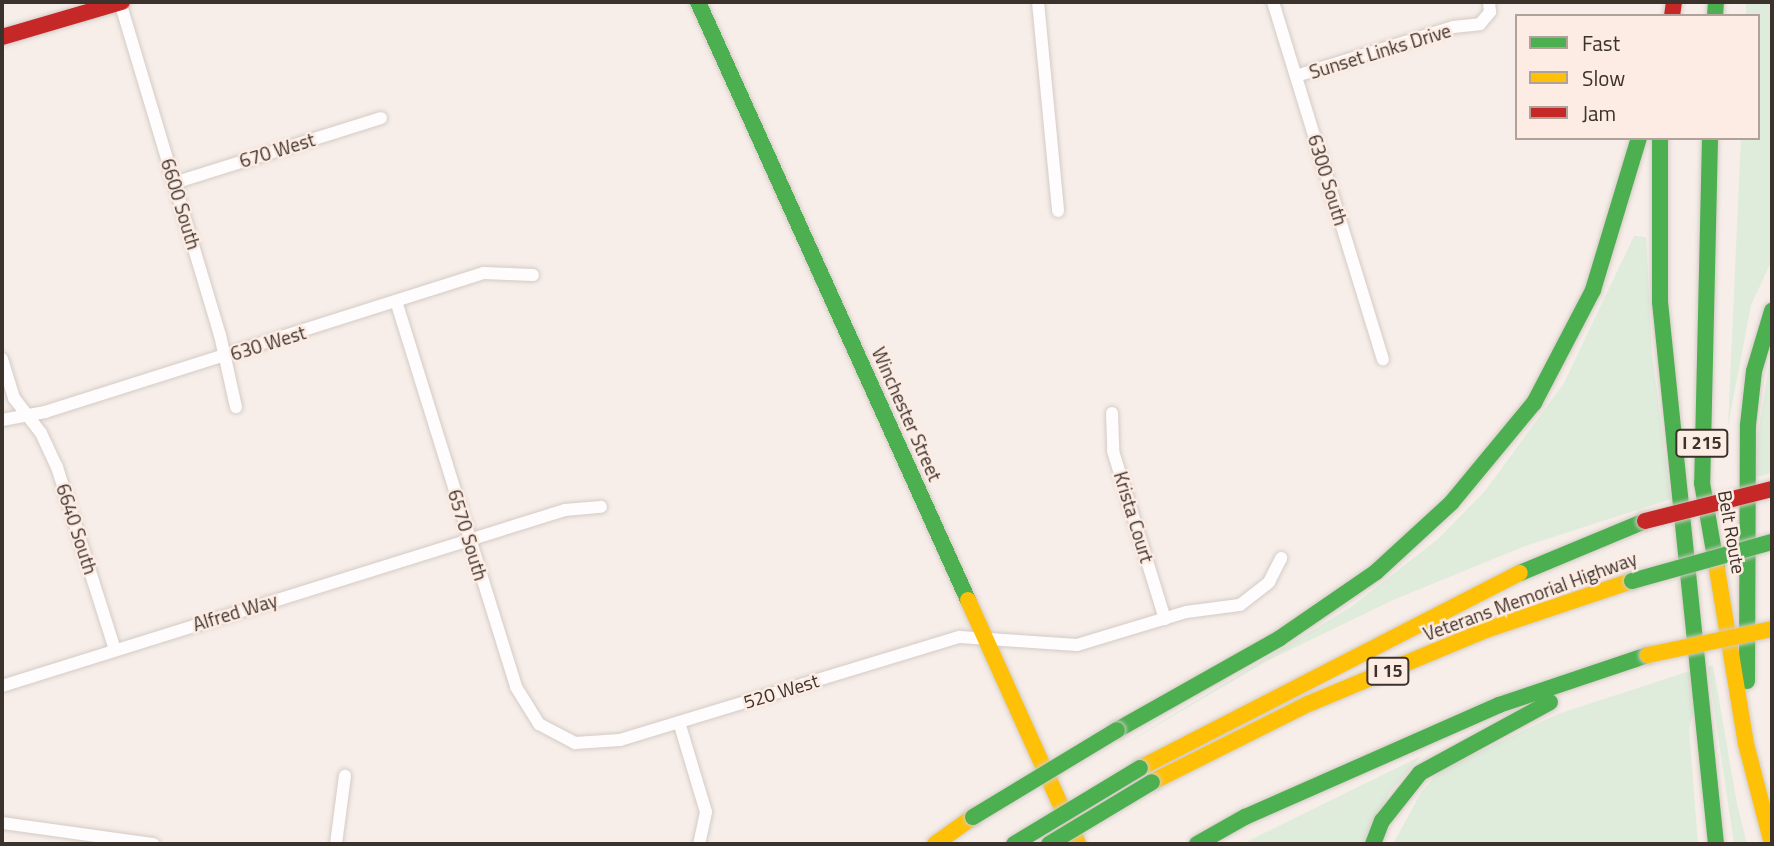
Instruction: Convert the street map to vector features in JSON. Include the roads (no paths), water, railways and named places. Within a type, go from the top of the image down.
[{"type":"main road","points":[[2,37],[121,2]]},
{"type":"main road","name":"Winchester Street","points":[[698,2],[1078,844]]},
{"type":"main road","points":[[936,844],[973,817],[1333,601],[1376,572],[1452,502],[1534,403],[1587,301],[1638,140]]},
{"type":"main road","points":[[1660,140],[1660,302],[1716,844]]},
{"type":"main road","name":"Belt Route","points":[[1710,140],[1702,483],[1746,744],[1772,844]]},
{"type":"main road","points":[[1746,744],[1748,425],[1754,371],[1772,311]]},
{"type":"main road","points":[[1014,844],[1140,768],[1482,589],[1645,522],[1772,489]]},
{"type":"main road","name":"Veterans Memorial Highway","points":[[1049,844],[1152,782],[1308,704],[1486,630],[1632,581],[1772,542]]},
{"type":"main road","points":[[1197,844],[1245,817],[1499,705],[1648,656],[1772,629]]},
{"type":"main road","points":[[1373,844],[1382,821],[1420,773],[1493,729],[1648,656]]},
{"type":"street","name":"6600 South","points":[[121,2],[236,407]]},
{"type":"street","points":[[1038,2],[1058,212]]},
{"type":"street","name":"6300 South","points":[[1273,2],[1383,359]]},
{"type":"street","name":"Sunset Links Drive","points":[[1296,76],[1453,27],[1480,24],[1490,12],[1489,2]]},
{"type":"street","name":"670 West","points":[[174,183],[381,118]]},
{"type":"street","name":"630 West","points":[[2,420],[223,357],[484,273],[533,275]]},
{"type":"street","name":"6570 South","points":[[396,302],[469,541],[526,709],[552,734],[575,743]]},
{"type":"street","name":"6640 South","points":[[2,359],[14,398],[41,433],[65,488],[115,649]]},
{"type":"street","name":"Krista Court","points":[[1112,413],[1113,451],[1165,619]]},
{"type":"street","name":"Alfred Way","points":[[2,686],[565,510],[601,507]]},
{"type":"street","name":"520 West","points":[[575,743],[598,745],[960,638],[987,642],[1077,645],[1165,619],[1240,606],[1269,582],[1281,558]]},
{"type":"street","points":[[679,722],[706,812],[699,844]]},
{"type":"street","points":[[336,844],[345,776]]},
{"type":"street","points":[[2,823],[154,844]]}]
